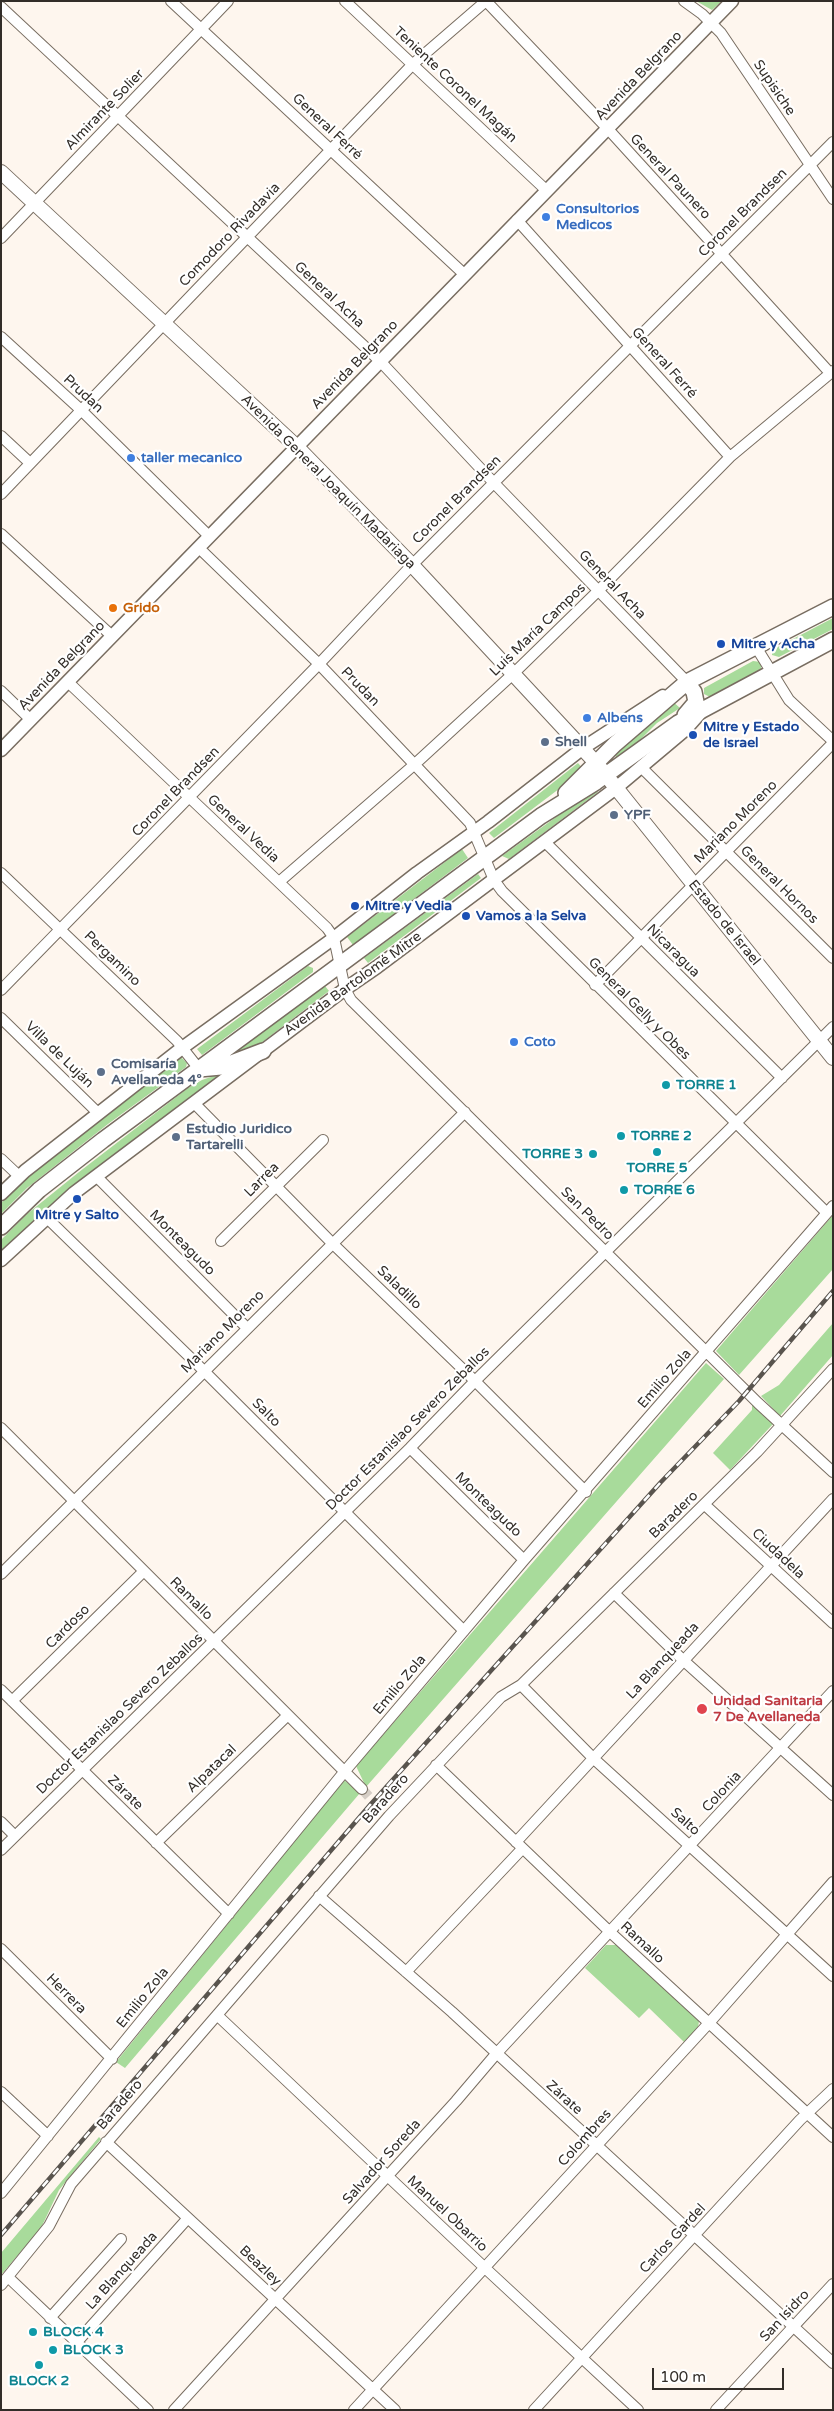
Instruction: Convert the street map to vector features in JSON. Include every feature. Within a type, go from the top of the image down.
[{"type":"main road","name":"Avenida General Joaquín Madariaga","points":[[1,172],[297,447],[412,565],[583,748],[616,788]]},
{"type":"main road","name":"Avenida Bartolomé Mitre","points":[[602,769],[615,744],[687,682],[833,607]]},
{"type":"main road","name":"Avenida Bartolomé Mitre","points":[[1,1227],[39,1190],[339,964],[485,859],[602,769],[678,722],[833,640]]},
{"type":"main road","points":[[678,722],[696,702],[694,692],[687,682]]},
{"type":"main road","name":"Estado de Israel","points":[[616,788],[833,1058]]},
{"type":"main road","points":[[199,1069],[221,1067],[263,1051]]},
{"type":"street","name":"General Ferré","points":[[171,1],[464,274]]},
{"type":"street","name":"Almirante Solier","points":[[1,238],[228,1]]},
{"type":"street","name":"Teniente Coronel Magán","points":[[345,1],[546,190]]},
{"type":"street","name":"Comodoro Rivadavia","points":[[1,494],[413,64],[486,1]]},
{"type":"street","name":"General Paunero","points":[[486,1],[608,129],[832,372]]},
{"type":"street","name":"Supisiche","points":[[684,1],[712,23],[833,198]]},
{"type":"street","name":"Avenida Belgrano","points":[[1,750],[732,1]]},
{"type":"street","name":"General Acha","points":[[1,7],[380,361],[494,484],[687,682]]},
{"type":"street","name":"Coronel Brandsen","points":[[1,990],[319,664],[412,565],[833,142]]},
{"type":"street","name":"General Ferré","points":[[517,220],[730,457]]},
{"type":"street","name":"Prudan","points":[[1,337],[81,410],[209,536]]},
{"type":"street","name":"Luis María Campos","points":[[279,882],[415,764],[513,674],[730,457],[832,372]]},
{"type":"street","points":[[1,436],[30,463]]},
{"type":"street","points":[[1,534],[112,636]]},
{"type":"street","name":"Prudan","points":[[199,548],[319,664],[470,823],[475,831],[485,859]]},
{"type":"street","points":[[756,647],[790,700],[833,742]]},
{"type":"street","name":"Avenida Bartolomé Mitre","points":[[1,1194],[19,1176],[97,1112],[334,938],[583,748],[623,720],[687,682]]},
{"type":"street","name":"General Vedia","points":[[68,683],[327,928],[334,938],[339,964]]},
{"type":"street","points":[[1,691],[31,720]]},
{"type":"street","name":"Avenida Bartolomé Mitre","points":[[1,1260],[46,1217],[97,1177],[345,989],[494,880],[642,768],[685,730],[705,708]]},
{"type":"street","name":"Mariano Moreno","points":[[595,985],[833,742]]},
{"type":"street","name":"General Hornos","points":[[642,768],[833,958]]},
{"type":"street","name":"Nicaragua","points":[[545,842],[782,1078]]},
{"type":"street","name":"General Gelly y Obes","points":[[485,859],[494,880],[502,891],[736,1124],[830,1209]]},
{"type":"street","name":"Pergamino","points":[[1,874],[182,1048],[199,1069]]},
{"type":"street","name":"San Pedro","points":[[339,964],[345,989],[351,1000],[782,1426],[833,1472]]},
{"type":"street","name":"Villa de Luján","points":[[1,1018],[97,1112]]},
{"type":"street","name":"Doctor Estanislao Severo Zeballos","points":[[1,1850],[410,1448],[475,1381],[833,1027]]},
{"type":"street","name":"Saladillo","points":[[195,1104],[332,1243],[475,1381],[586,1492]]},
{"type":"street","name":"Mariano Moreno","points":[[1,1574],[203,1370],[465,1112]]},
{"type":"street","name":"Larrea","points":[[221,1242],[275,1185],[323,1140]]},
{"type":"street","points":[[1,1159],[19,1176]]},
{"type":"street","name":"Monteagudo","points":[[97,1177],[247,1328]]},
{"type":"street","name":"Emilio Zola","points":[[1,2193],[345,1772],[524,1560],[586,1492],[830,1209]]},
{"type":"street","name":"Salto","points":[[46,1217],[203,1370],[464,1631]]},
{"type":"street","name":"Baradero","points":[[4,2281],[50,2226],[71,2184],[319,1896],[385,1813],[436,1765],[501,1697],[521,1685],[704,1504],[782,1426],[833,1369]]},
{"type":"street","name":"Ramallo","points":[[1,1428],[362,1789]]},
{"type":"street","name":"Monteagudo","points":[[410,1448],[524,1560]]},
{"type":"street","name":"La Blanqueada","points":[[406,1972],[519,1845],[593,1758],[833,1499]]},
{"type":"street","name":"Ciudadela","points":[[704,1504],[833,1623]]},
{"type":"street","name":"Cardoso","points":[[12,1701],[143,1572]]},
{"type":"street","points":[[614,1593],[683,1660],[833,1795]]},
{"type":"street","name":"Salto","points":[[521,1685],[593,1758],[833,1976]]},
{"type":"street","name":"Zárate","points":[[1,1690],[229,1914]]},
{"type":"street","name":"Colonia","points":[[610,1932],[833,1691]]},
{"type":"street","name":"Alpatacal","points":[[156,1842],[287,1716]]},
{"type":"street","name":"Ramallo","points":[[436,1765],[610,1932],[833,2137]]},
{"type":"street","points":[[1,1822],[15,1836]]},
{"type":"street","name":"Colombres","points":[[354,2410],[709,2023],[786,1933],[833,1882]]},
{"type":"street","name":"Zárate","points":[[319,1896],[406,1972],[833,2364]]},
{"type":"street","name":"Salvador Soreda","points":[[174,2410],[388,2177],[496,2054],[610,1932]]},
{"type":"street","name":"Herrera","points":[[1,1949],[112,2059]]},
{"type":"street","name":"Manuel Obarrio","points":[[217,2014],[484,2268],[638,2410]]},
{"type":"street","name":"Carlos Gardel","points":[[534,2410],[807,2113],[833,2089]]},
{"type":"street","points":[[1,2092],[48,2136]]},
{"type":"street","name":"Beazley","points":[[106,2142],[395,2410]]},
{"type":"street","name":"La Blanqueada","points":[[77,2342],[188,2218]]},
{"type":"street","points":[[50,2318],[121,2239]]},
{"type":"street","points":[[4,2281],[77,2342],[148,2410]]},
{"type":"street","name":"San Isidro","points":[[716,2410],[833,2284]]},
{"type":"green space","points":[[696,1],[722,1],[712,10]]},
{"type":"green space","points":[[833,618],[833,629],[779,657],[772,655],[772,650]]},
{"type":"green space","points":[[753,661],[761,662],[761,669],[710,697],[704,694],[704,688]]},
{"type":"green space","points":[[670,699],[680,708],[657,723],[638,742],[616,757],[613,752]]},
{"type":"green space","points":[[578,763],[584,770],[494,838],[489,833]]},
{"type":"green space","points":[[595,789],[598,792],[509,859],[502,856]]},
{"type":"green space","points":[[462,849],[468,858],[353,945],[347,937]]},
{"type":"green space","points":[[478,874],[481,878],[368,963],[364,958]]},
{"type":"green space","points":[[308,966],[313,968],[313,972],[202,1055],[197,1049]]},
{"type":"green space","points":[[325,986],[329,991],[244,1056],[218,1064]]},
{"type":"green space","points":[[180,1056],[187,1063],[186,1067],[108,1124],[27,1188],[1,1214],[1,1203],[22,1182],[101,1115]]},
{"type":"green space","points":[[231,1070],[1,1253],[1,1240],[27,1214],[79,1172],[188,1088],[202,1080]]},
{"type":"green space","points":[[833,1215],[833,1269],[739,1375],[716,1351]]},
{"type":"green space","points":[[833,1323],[833,1355],[780,1416],[761,1396],[779,1385]]},
{"type":"green space","points":[[706,1363],[724,1379],[366,1787],[356,1766]]},
{"type":"green space","points":[[752,1404],[773,1424],[730,1470],[713,1453],[752,1410]]},
{"type":"green space","points":[[344,1780],[360,1793],[125,2068],[116,2062]]},
{"type":"green space","points":[[606,1945],[616,1945],[699,2021],[698,2028],[684,2042],[649,2008],[639,2018],[585,1968]]},
{"type":"green space","points":[[99,2137],[101,2139],[59,2190],[41,2228],[1,2275],[1,2253]]},
{"type":"tunnel","points":[[362,1789],[381,1810]]},
{"type":"railway","points":[[1,2235],[370,1805],[661,1482],[739,1401],[833,1291]]},
{"type":"place","name":"Consultorios Medicos","points":[[546,217]]},
{"type":"place","name":"taller mecanico","points":[[131,458]]},
{"type":"place","name":"Grido","points":[[113,608]]},
{"type":"place","name":"Mitre y Acha","points":[[721,644]]},
{"type":"place","name":"Albens","points":[[587,718]]},
{"type":"place","name":"Mitre y Estado de Israel","points":[[693,735]]},
{"type":"place","name":"Shell","points":[[545,742]]},
{"type":"place","name":"YPF","points":[[614,815]]},
{"type":"place","name":"Mitre y Vedia","points":[[355,906]]},
{"type":"place","name":"Vamos a la Selva","points":[[466,916]]},
{"type":"place","name":"Coto","points":[[514,1042]]},
{"type":"place","name":"Comisaría Avellaneda 4°","points":[[101,1072]]},
{"type":"place","name":"TORRE 1","points":[[666,1085]]},
{"type":"place","name":"TORRE 2","points":[[621,1136]]},
{"type":"place","name":"Estudio Juridico Tartarelli","points":[[176,1137]]},
{"type":"place","name":"TORRE 5","points":[[657,1152]]},
{"type":"place","name":"TORRE 3","points":[[593,1154]]},
{"type":"place","name":"TORRE 6","points":[[624,1190]]},
{"type":"place","name":"Mitre y Salto","points":[[77,1199]]},
{"type":"place","name":"Unidad Sanitaria 7 De Avellaneda","points":[[702,1709]]},
{"type":"place","name":"BLOCK 4","points":[[33,2332]]},
{"type":"place","name":"BLOCK 3","points":[[53,2350]]},
{"type":"place","name":"BLOCK 2","points":[[39,2365]]}]
